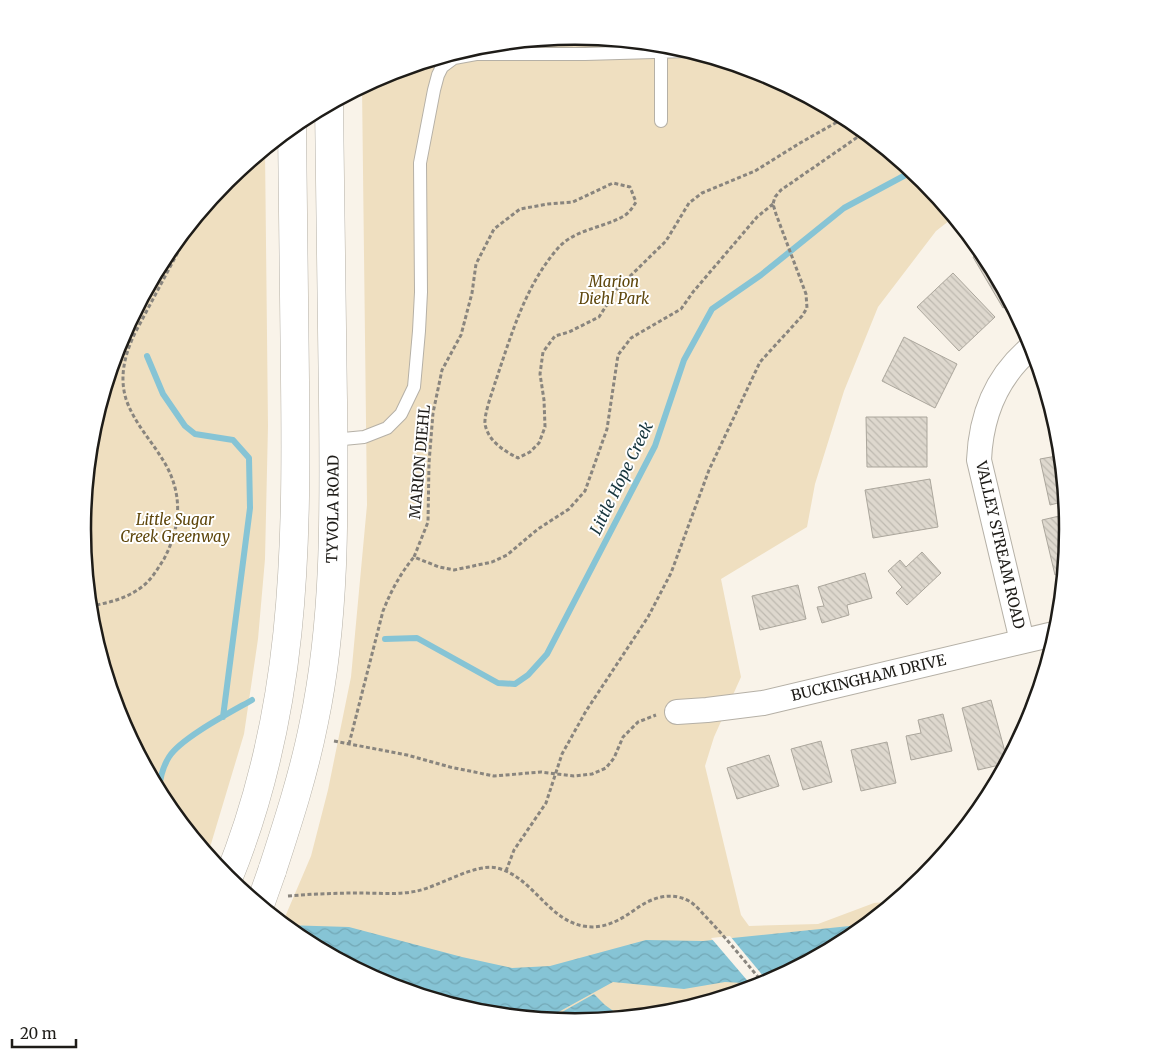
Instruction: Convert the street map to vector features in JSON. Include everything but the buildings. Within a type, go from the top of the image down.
[{"type":"main road","name":"TYVOLA ROAD","points":[[262,898],[300,786],[315,721],[330,590],[333,440],[329,113]]},
{"type":"main road","points":[[232,871],[263,776],[277,714],[292,603],[296,447],[292,137]]},
{"type":"street","name":"VALLEY STREAM ROAD","points":[[1022,641],[979,460],[980,438],[988,408],[1001,382],[1018,358],[1027,351]]},
{"type":"street","name":"BUCKINGHAM DRIVE","points":[[676,712],[763,703],[1048,635]]},
{"type":"lane","points":[[481,54],[659,52]]},
{"type":"lane","points":[[661,52],[661,121]]},
{"type":"lane","points":[[333,440],[364,437],[387,428],[401,414],[414,387],[420,331],[420,163],[434,90],[443,64]]},
{"type":"path","name":"MARION DIEHL","points":[[414,557],[428,522],[429,463],[433,413],[442,370],[461,335],[472,294],[476,264],[494,229],[520,209],[573,202],[613,183],[630,187],[636,202],[626,215],[607,224],[582,232],[561,245],[541,271],[520,311],[490,399],[485,423],[492,439],[503,451],[518,458],[530,452],[539,443],[544,427],[544,400],[540,374],[543,352],[555,336],[569,332],[599,317],[617,289],[666,241],[689,203],[702,192],[755,171],[838,122]]},
{"type":"path","points":[[506,872],[514,850],[546,803],[562,754],[586,711],[648,618],[671,573],[706,478],[760,362],[807,308],[806,294],[773,204],[775,197],[781,190],[859,136]]},
{"type":"path","points":[[349,744],[383,611],[391,590],[402,572],[414,557],[439,567],[454,570],[492,562],[507,555],[538,529],[569,509],[585,491],[607,429],[618,355],[631,338],[681,309],[693,292],[757,217],[773,204]]},
{"type":"path","points":[[98,604],[129,595],[144,585],[162,562],[176,528],[178,503],[173,480],[163,460],[129,407],[124,389],[123,368],[127,351],[135,333],[181,249]]},
{"type":"path","points":[[326,739],[407,755],[450,767],[494,776],[526,772],[574,776],[592,774],[606,768],[614,758],[623,737],[638,722],[658,714],[676,712]]},
{"type":"path","points":[[286,896],[409,892],[438,884],[458,875],[494,867],[521,879],[559,915],[578,925],[591,927],[619,921],[647,901],[666,896],[688,900],[702,912],[759,978]]},
{"type":"green space","name":"Marion Diehl Park","points":[[544,46],[608,46],[639,49],[671,54],[701,62],[761,82],[818,110],[871,145],[919,187],[949,221],[936,231],[878,307],[844,391],[815,484],[807,527],[721,579],[741,677],[714,737],[705,766],[741,915],[749,926],[818,924],[874,903],[885,902],[871,914],[818,949],[790,964],[732,988],[671,1005],[608,1013],[576,1014],[544,1013],[481,1005],[420,988],[362,964],[334,949],[285,917],[311,856],[328,790],[351,677],[367,505],[362,95],[420,71],[481,54]]},
{"type":"green space","name":"Little Sugar Creek Greenway","points":[[265,158],[268,426],[265,559],[258,639],[244,734],[210,847],[173,799],[156,772],[128,715],[108,655],[101,624],[96,593],[91,530],[96,466],[108,404],[128,344],[141,315],[173,260],[192,235],[233,187]]},
{"type":"water","points":[[297,925],[349,927],[462,957],[512,968],[550,966],[646,940],[703,941],[854,925],[790,964],[745,983],[725,982],[684,989],[613,982],[556,1013],[481,1005],[420,988],[362,964]]},
{"type":"water","points":[[594,994],[615,1012],[576,1014],[562,1012]]},
{"type":"pier","points":[[730,936],[763,976],[748,982],[711,938]]},
{"type":"waterway","name":"Little Hope Creek","points":[[385,639],[417,638],[498,683],[515,684],[528,675],[547,654],[655,446],[684,360],[712,309],[761,275],[844,208],[906,175]]},
{"type":"waterway","points":[[147,356],[163,394],[185,426],[195,434],[233,440],[249,458],[250,508],[223,717]]},
{"type":"waterway","name":"Little Hope Creek","points":[[161,779],[169,757],[184,742],[207,726],[252,700]]}]
